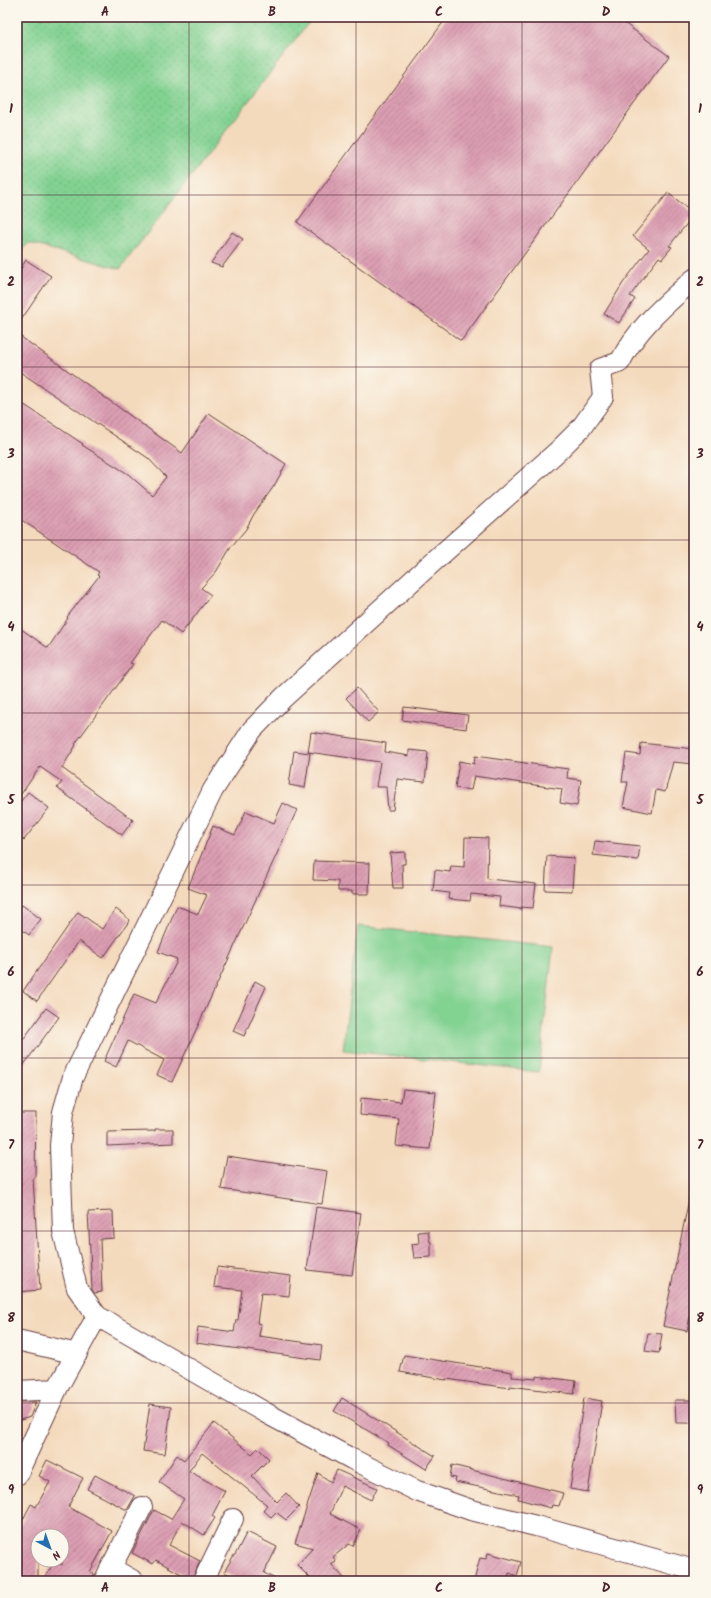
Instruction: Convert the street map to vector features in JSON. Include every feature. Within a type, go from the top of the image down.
[{"type":"street","points":[[694,279],[637,333],[620,362],[600,369],[603,397],[581,428],[509,496],[424,570],[267,714],[252,730],[213,790],[73,1077],[63,1112],[60,1146],[63,1231],[77,1288],[97,1316],[266,1413],[416,1491],[470,1510],[543,1528],[694,1570]]},
{"type":"street","points":[[17,1475],[57,1389],[97,1316]]},
{"type":"street","points":[[17,1340],[77,1354]]},
{"type":"street","points":[[17,1391],[57,1389]]},
{"type":"street","points":[[134,1581],[107,1574],[142,1507]]},
{"type":"street","points":[[203,1581],[233,1519]]},
{"type":"green space","points":[[17,17],[313,17],[120,269],[29,243],[17,255]]},
{"type":"green space","points":[[358,926],[553,947],[539,1072],[343,1050]]},
{"type":"building","points":[[447,17],[616,17],[669,56],[461,341],[297,222]]},
{"type":"building","points":[[668,193],[694,213],[694,215],[669,246],[672,247],[662,259],[659,257],[630,296],[635,299],[619,323],[604,314],[623,283],[649,249],[633,236]]},
{"type":"building","points":[[232,232],[243,239],[222,267],[211,263]]},
{"type":"building","points":[[26,260],[51,276],[17,326],[17,275]]},
{"type":"building","points":[[17,334],[182,453],[209,413],[286,464],[274,486],[254,514],[246,529],[231,547],[216,572],[201,588],[211,595],[181,634],[162,620],[130,663],[133,664],[75,744],[76,745],[62,768],[133,820],[122,835],[57,788],[62,782],[40,767],[17,800],[17,626],[48,648],[68,618],[67,617],[99,576],[97,575],[99,572],[17,517],[17,400],[83,444],[82,445],[128,474],[152,495],[166,477],[148,458],[17,370]]},
{"type":"building","points":[[357,688],[379,712],[368,722],[346,698]]},
{"type":"building","points":[[404,707],[468,715],[466,729],[402,720]]},
{"type":"building","points":[[311,732],[386,743],[385,752],[409,756],[409,750],[428,752],[425,782],[397,779],[393,810],[388,810],[386,787],[376,787],[380,762],[308,752]]},
{"type":"building","points":[[641,743],[694,749],[694,764],[673,762],[665,792],[656,790],[652,813],[623,807],[628,782],[622,782],[626,753],[640,755]]},
{"type":"building","points":[[294,751],[310,753],[305,788],[289,785]]},
{"type":"building","points":[[475,756],[568,769],[567,778],[581,780],[577,806],[560,803],[562,789],[474,776],[471,790],[455,788],[459,761],[474,764]]},
{"type":"building","points":[[28,792],[49,808],[24,840],[17,834],[17,806]]},
{"type":"building","points":[[283,803],[297,810],[172,1082],[157,1075],[164,1060],[128,1041],[116,1067],[104,1061],[134,994],[156,1003],[176,963],[177,959],[158,952],[177,906],[198,914],[207,895],[188,888],[213,826],[235,835],[246,811],[274,823]]},
{"type":"building","points":[[465,837],[488,838],[488,879],[536,884],[533,908],[521,907],[521,909],[499,906],[500,897],[471,894],[470,901],[448,899],[449,893],[433,891],[435,870],[450,872],[451,866],[464,867]]},
{"type":"building","points":[[595,841],[640,846],[638,860],[593,855]]},
{"type":"building","points":[[405,852],[405,864],[402,864],[403,888],[393,888],[390,853]]},
{"type":"building","points":[[547,856],[574,858],[572,891],[545,890]]},
{"type":"building","points":[[314,861],[370,863],[369,894],[352,894],[352,891],[338,891],[338,881],[313,880]]},
{"type":"building","points":[[22,905],[41,919],[29,935],[17,926],[17,913]]},
{"type":"building","points":[[116,909],[130,920],[103,958],[79,941],[37,1001],[23,991],[78,912],[102,929]]},
{"type":"building","points":[[255,981],[266,987],[244,1036],[233,1031]]},
{"type":"building","points":[[46,1008],[59,1017],[17,1074],[17,1048]]},
{"type":"building","points":[[403,1089],[436,1092],[430,1149],[396,1146],[399,1119],[360,1115],[361,1098],[401,1102]]},
{"type":"building","points":[[17,1113],[36,1113],[35,1177],[33,1178],[40,1290],[17,1292]]},
{"type":"building","points":[[155,1129],[173,1129],[173,1143],[107,1146],[107,1132],[155,1131]]},
{"type":"building","points":[[227,1156],[327,1171],[322,1204],[221,1189]]},
{"type":"building","points":[[689,1199],[694,1199],[694,1296],[687,1331],[663,1326]]},
{"type":"building","points":[[316,1207],[361,1213],[352,1275],[307,1270]]},
{"type":"building","points":[[113,1211],[114,1238],[100,1239],[102,1292],[94,1293],[92,1289],[88,1212]]},
{"type":"building","points":[[428,1231],[431,1242],[431,1257],[414,1258],[412,1244],[419,1243],[418,1232]]},
{"type":"building","points":[[217,1267],[291,1276],[289,1296],[261,1293],[257,1323],[261,1324],[259,1336],[322,1345],[320,1360],[196,1343],[198,1327],[234,1332],[236,1320],[238,1320],[242,1290],[214,1287]]},
{"type":"building","points":[[648,1333],[662,1334],[659,1353],[645,1351]]},
{"type":"building","points":[[404,1355],[512,1372],[512,1377],[536,1379],[536,1376],[576,1381],[574,1394],[446,1380],[400,1372]]},
{"type":"building","points":[[342,1398],[435,1456],[426,1469],[388,1445],[389,1443],[334,1411]]},
{"type":"building","points":[[584,1398],[602,1401],[588,1492],[570,1489]]},
{"type":"building","points":[[675,1400],[692,1400],[692,1423],[676,1423]]},
{"type":"building","points":[[17,1402],[36,1402],[30,1417],[17,1421]]},
{"type":"building","points":[[150,1404],[171,1407],[165,1454],[143,1451]]},
{"type":"building","points":[[214,1423],[252,1454],[258,1448],[269,1459],[252,1476],[277,1502],[286,1493],[299,1507],[286,1520],[276,1512],[271,1517],[263,1510],[267,1505],[202,1453],[189,1471],[225,1491],[212,1516],[215,1518],[204,1535],[182,1521],[169,1545],[200,1561],[192,1580],[156,1560],[153,1564],[132,1553],[154,1510],[171,1519],[184,1499],[159,1482],[177,1455],[184,1460]]},
{"type":"building","points":[[47,1460],[83,1478],[68,1507],[112,1531],[90,1572],[94,1574],[93,1581],[44,1581],[50,1568],[70,1568],[70,1528],[30,1528],[30,1568],[38,1568],[38,1581],[23,1581],[17,1578],[17,1531],[31,1504],[36,1507],[50,1482],[39,1476]]},
{"type":"building","points":[[452,1465],[563,1493],[559,1506],[552,1505],[551,1508],[518,1499],[519,1495],[455,1482],[456,1478],[450,1477]]},
{"type":"building","points":[[337,1470],[377,1488],[371,1500],[342,1486],[330,1514],[361,1530],[353,1546],[349,1544],[333,1557],[336,1561],[331,1564],[347,1581],[315,1581],[297,1565],[313,1548],[295,1543],[318,1473],[331,1482]]},
{"type":"building","points":[[95,1475],[135,1496],[127,1510],[87,1489]]},
{"type":"building","points":[[247,1532],[277,1547],[264,1573],[279,1581],[241,1581],[224,1572]]},
{"type":"building","points":[[488,1553],[521,1562],[517,1576],[509,1573],[507,1581],[474,1581],[480,1558],[486,1559]]}]
